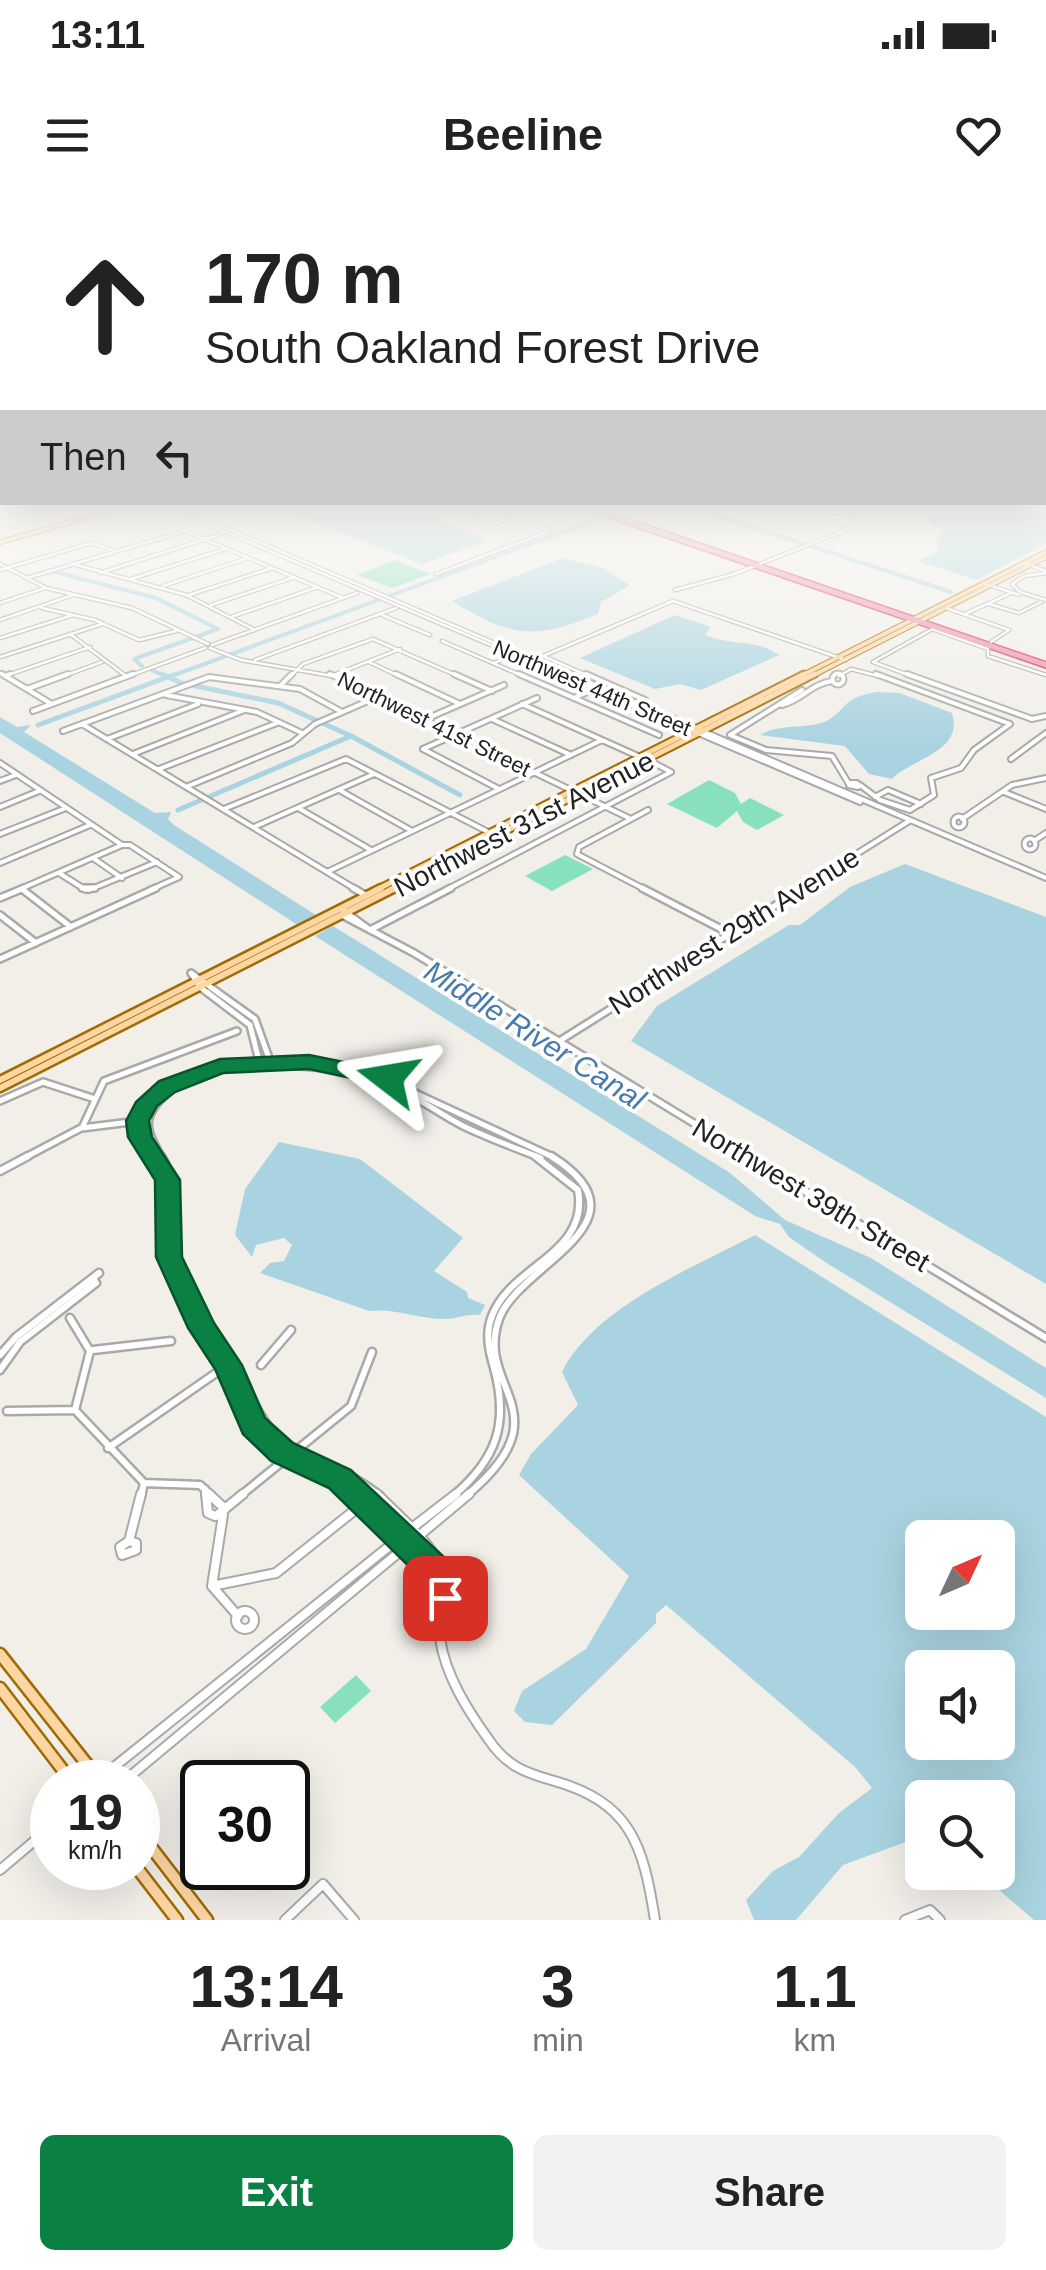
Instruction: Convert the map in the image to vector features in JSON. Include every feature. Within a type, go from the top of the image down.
[{"type":"highway","points":[[821,586],[1045,663]]},
{"type":"highway","points":[[918,619],[934,628],[1045,663]]},
{"type":"main road","name":"Northwest 31st Avenue","points":[[701,732],[979,586]]},
{"type":"main road","name":"Northwest 31st Avenue","points":[[918,619],[989,586]]},
{"type":"main road","name":"Northwest 31st Avenue","points":[[0,1088],[842,659]]},
{"type":"main road","name":"Northwest 31st Avenue","points":[[342,912],[367,896],[495,835]]},
{"type":"main road","name":"Northwest 31st Avenue","points":[[0,1080],[202,983]]},
{"type":"main road","points":[[0,1654],[82,1760]]},
{"type":"main road","points":[[0,1688],[55,1760]]},
{"type":"main road","points":[[160,1859],[207,1920]]},
{"type":"main road","points":[[154,1890],[177,1920]]},
{"type":"street","name":"Northwest 41st Street","points":[[43,586],[132,608],[230,656],[334,675],[631,818]]},
{"type":"street","points":[[157,586],[186,596],[255,630]]},
{"type":"street","points":[[186,596],[216,586]]},
{"type":"street","points":[[208,606],[269,586]]},
{"type":"street","points":[[314,586],[343,598]]},
{"type":"street","name":"Northwest 44th Street","points":[[357,586],[644,705]]},
{"type":"street","name":"Northwest 44th Street","points":[[358,586],[378,595]]},
{"type":"street","points":[[688,586],[675,590],[691,586]]},
{"type":"street","points":[[991,586],[1044,602]]},
{"type":"street","points":[[1014,586],[1044,602]]},
{"type":"street","points":[[0,602],[46,588]]},
{"type":"street","points":[[231,618],[318,588]]},
{"type":"street","points":[[964,614],[1012,592]]},
{"type":"street","points":[[34,711],[202,643],[255,630],[357,593]]},
{"type":"street","points":[[0,620],[73,595]]},
{"type":"street","name":"Northwest 44th Street","points":[[842,659],[676,601],[543,656],[701,732],[853,788],[910,822],[1046,878]]},
{"type":"street","points":[[988,604],[1019,613],[1044,602]]},
{"type":"street","points":[[252,661],[401,607]]},
{"type":"street","points":[[42,608],[104,623],[143,641],[178,630]]},
{"type":"street","points":[[946,608],[1010,631],[991,642]]},
{"type":"street","points":[[380,614],[430,635]]},
{"type":"street","points":[[0,638],[73,615]]},
{"type":"street","points":[[0,658],[104,623]]},
{"type":"street","points":[[1046,675],[988,656],[988,649],[934,628],[873,660],[1037,720],[1046,716]]},
{"type":"street","points":[[70,634],[90,647],[102,662],[126,676]]},
{"type":"street","points":[[280,686],[297,667],[373,639],[492,690]]},
{"type":"street","points":[[442,641],[659,735]]},
{"type":"street","points":[[3,674],[90,647]]},
{"type":"street","points":[[334,675],[400,650]]},
{"type":"street","points":[[494,664],[517,654]]},
{"type":"street","points":[[27,689],[102,662]]},
{"type":"street","points":[[369,662],[460,704]]},
{"type":"street","points":[[851,669],[882,676],[1010,724],[974,750],[967,763],[930,778],[934,795],[903,809],[853,788],[832,756],[755,748],[730,735],[774,706],[795,702],[802,690],[832,679],[851,669]]},
{"type":"street","points":[[821,673],[832,679]]},
{"type":"street","points":[[3,674],[50,703]]},
{"type":"street","points":[[62,731],[213,676],[300,690],[342,712]]},
{"type":"street","points":[[574,698],[606,683]]},
{"type":"street","points":[[426,719],[504,686]]},
{"type":"street","points":[[163,694],[200,704],[245,709],[302,733]]},
{"type":"street","points":[[186,787],[292,743],[323,719],[379,697]]},
{"type":"street","points":[[498,789],[423,749],[537,698]]},
{"type":"street","points":[[107,738],[200,704]]},
{"type":"street","points":[[370,930],[671,772],[522,704]]},
{"type":"street","points":[[133,754],[245,709]]},
{"type":"street","points":[[490,718],[571,755]]},
{"type":"street","points":[[159,770],[279,722]]},
{"type":"street","points":[[82,724],[367,896]]},
{"type":"street","points":[[1011,759],[1046,734]]},
{"type":"street","points":[[326,872],[602,740]]},
{"type":"street","points":[[224,810],[346,759],[495,835]]},
{"type":"street","points":[[0,763],[122,846]]},
{"type":"street","points":[[254,827],[376,773]]},
{"type":"street","points":[[0,781],[18,775]]},
{"type":"street","points":[[962,819],[1012,785],[1046,778]]},
{"type":"street","points":[[339,790],[412,830]]},
{"type":"street","points":[[875,797],[888,790],[921,804]]},
{"type":"street","points":[[0,806],[41,791]]},
{"type":"street","points":[[1004,792],[1046,808]]},
{"type":"street","points":[[0,834],[66,808]]},
{"type":"street","points":[[298,808],[370,850]]},
{"type":"street","points":[[648,810],[578,847],[577,854],[729,933]]},
{"type":"street","name":"Northwest 29th Avenue","points":[[560,1041],[910,822]]},
{"type":"street","points":[[0,863],[91,825]]},
{"type":"street","points":[[1034,841],[1046,833]]},
{"type":"street","points":[[0,898],[130,845],[179,878],[0,960]]},
{"type":"street","points":[[93,858],[122,878]]},
{"type":"street","points":[[58,872],[87,891],[157,862]]},
{"type":"street","points":[[22,888],[71,926]]},
{"type":"street","name":"Northwest 39th Street","points":[[342,912],[1046,1338]]},
{"type":"street","points":[[0,915],[36,943]]},
{"type":"street","points":[[202,983],[255,1018],[270,1061]]},
{"type":"street","points":[[202,983],[250,1025],[259,1061]]},
{"type":"street","points":[[82,1128],[92,1098],[104,1080],[237,1032]]},
{"type":"street","points":[[149,1760],[408,1545],[480,1488],[507,1454],[516,1407],[496,1345],[498,1321],[512,1296],[579,1236],[587,1221],[587,1195],[580,1180],[560,1162],[456,1116],[394,1080],[338,1066],[270,1061],[185,1076],[148,1102],[138,1121],[140,1137],[167,1180],[172,1250],[196,1306],[231,1363],[254,1426],[293,1454],[340,1479],[408,1545],[436,1570],[445,1598]]},
{"type":"street","points":[[124,1760],[472,1478],[496,1447],[505,1404],[488,1346],[488,1324],[504,1295],[576,1226],[582,1205],[570,1178],[547,1161],[464,1126],[372,1078],[296,1066],[206,1072],[166,1093],[147,1120],[152,1146],[174,1179],[172,1250]]},
{"type":"street","points":[[0,1101],[43,1082],[92,1098]]},
{"type":"street","points":[[0,1171],[82,1128],[138,1121]]},
{"type":"street","points":[[0,1354],[96,1275],[96,1283],[26,1336],[0,1370]]},
{"type":"street","points":[[70,1318],[88,1335],[93,1350],[75,1410]]},
{"type":"street","points":[[261,1365],[292,1330]]},
{"type":"street","points":[[93,1350],[171,1341]]},
{"type":"street","points":[[203,1487],[210,1504],[208,1512],[241,1496],[351,1406],[372,1352]]},
{"type":"street","points":[[108,1448],[231,1363]]},
{"type":"street","points":[[7,1412],[75,1410]]},
{"type":"street","points":[[75,1410],[144,1483],[203,1487],[222,1508],[212,1586],[238,1616]]},
{"type":"street","points":[[293,1454],[358,1479],[420,1537],[447,1575],[440,1623],[442,1650],[488,1740],[514,1769],[593,1792],[617,1810],[642,1848],[655,1920]]},
{"type":"street","points":[[129,1541],[144,1483]]},
{"type":"street","points":[[212,1586],[276,1574],[365,1502]]},
{"type":"street","points":[[210,1504],[222,1508]]},
{"type":"street","points":[[0,1870],[30,1845]]},
{"type":"street","points":[[286,1920],[323,1884],[354,1920]]},
{"type":"street","points":[[905,1920],[930,1910],[940,1920]]},
{"type":"green space","points":[[709,780],[735,793],[741,804],[750,798],[784,815],[757,830],[743,822],[737,811],[717,828],[667,804]]},
{"type":"green space","points":[[565,855],[593,869],[552,891],[525,876]]},
{"type":"green space","points":[[356,1675],[371,1691],[335,1723],[320,1707]]},
{"type":"water","points":[[490,586],[628,586],[601,602],[598,614],[540,631],[508,628],[452,601]]},
{"type":"water","points":[[675,615],[711,627],[705,635],[762,646],[779,655],[701,690],[680,684],[655,689],[580,658]]},
{"type":"water","points":[[876,692],[900,693],[952,713],[951,737],[934,753],[892,779],[869,774],[845,746],[760,735],[822,723],[852,699]]},
{"type":"water","points":[[0,717],[17,727],[31,725],[24,732],[155,813],[171,812],[168,819],[174,825],[316,915],[297,925],[0,733]]},
{"type":"water","points":[[905,864],[1046,917],[1046,1284],[631,1041],[657,1006],[789,925],[800,925],[850,887]]},
{"type":"water","points":[[333,926],[730,1173],[785,1220],[871,1258],[1046,1368],[1046,1398],[825,1262],[789,1237],[780,1224],[755,1216],[315,936]]},
{"type":"water","points":[[279,1142],[360,1159],[463,1238],[434,1271],[467,1292],[468,1298],[485,1305],[480,1315],[441,1319],[369,1311],[260,1273],[270,1263],[284,1261],[292,1245],[284,1238],[256,1245],[252,1257],[235,1235],[245,1189]]},
{"type":"water","points":[[755,1235],[1046,1417],[1046,1920],[1034,1920],[999,1890],[1015,1890],[1015,1780],[905,1780],[905,1842],[843,1865],[796,1920],[754,1920],[746,1900],[773,1871],[799,1857],[839,1813],[872,1788],[855,1767],[666,1605],[656,1614],[656,1623],[552,1725],[525,1722],[514,1711],[522,1691],[586,1649],[629,1576],[519,1475],[531,1454],[578,1405],[562,1372],[577,1349],[621,1309]]},
{"type":"waterway","points":[[110,586],[156,598],[218,629],[134,659],[142,666]]},
{"type":"waterway","points":[[169,677],[416,586]]},
{"type":"waterway","points":[[933,586],[951,592]]},
{"type":"waterway","points":[[152,670],[167,677]]},
{"type":"waterway","points":[[162,674],[168,677]]},
{"type":"waterway","points":[[168,677],[176,674]]},
{"type":"waterway","points":[[38,725],[168,677]]},
{"type":"waterway","points":[[168,677],[278,703],[351,736]]},
{"type":"waterway","points":[[178,810],[351,736]]},
{"type":"waterway","points":[[351,736],[460,795]]},
{"type":"route","points":[[388,1078],[309,1062],[259,1061],[220,1066],[185,1076],[167,1086],[148,1102],[138,1121],[140,1137],[167,1180],[165,1230],[169,1257],[202,1328],[228,1365],[254,1426],[272,1446],[340,1479],[436,1570],[445,1598]]},
{"type":"water label","name":"Middle River Canal","points":[[535,1035]]}]
